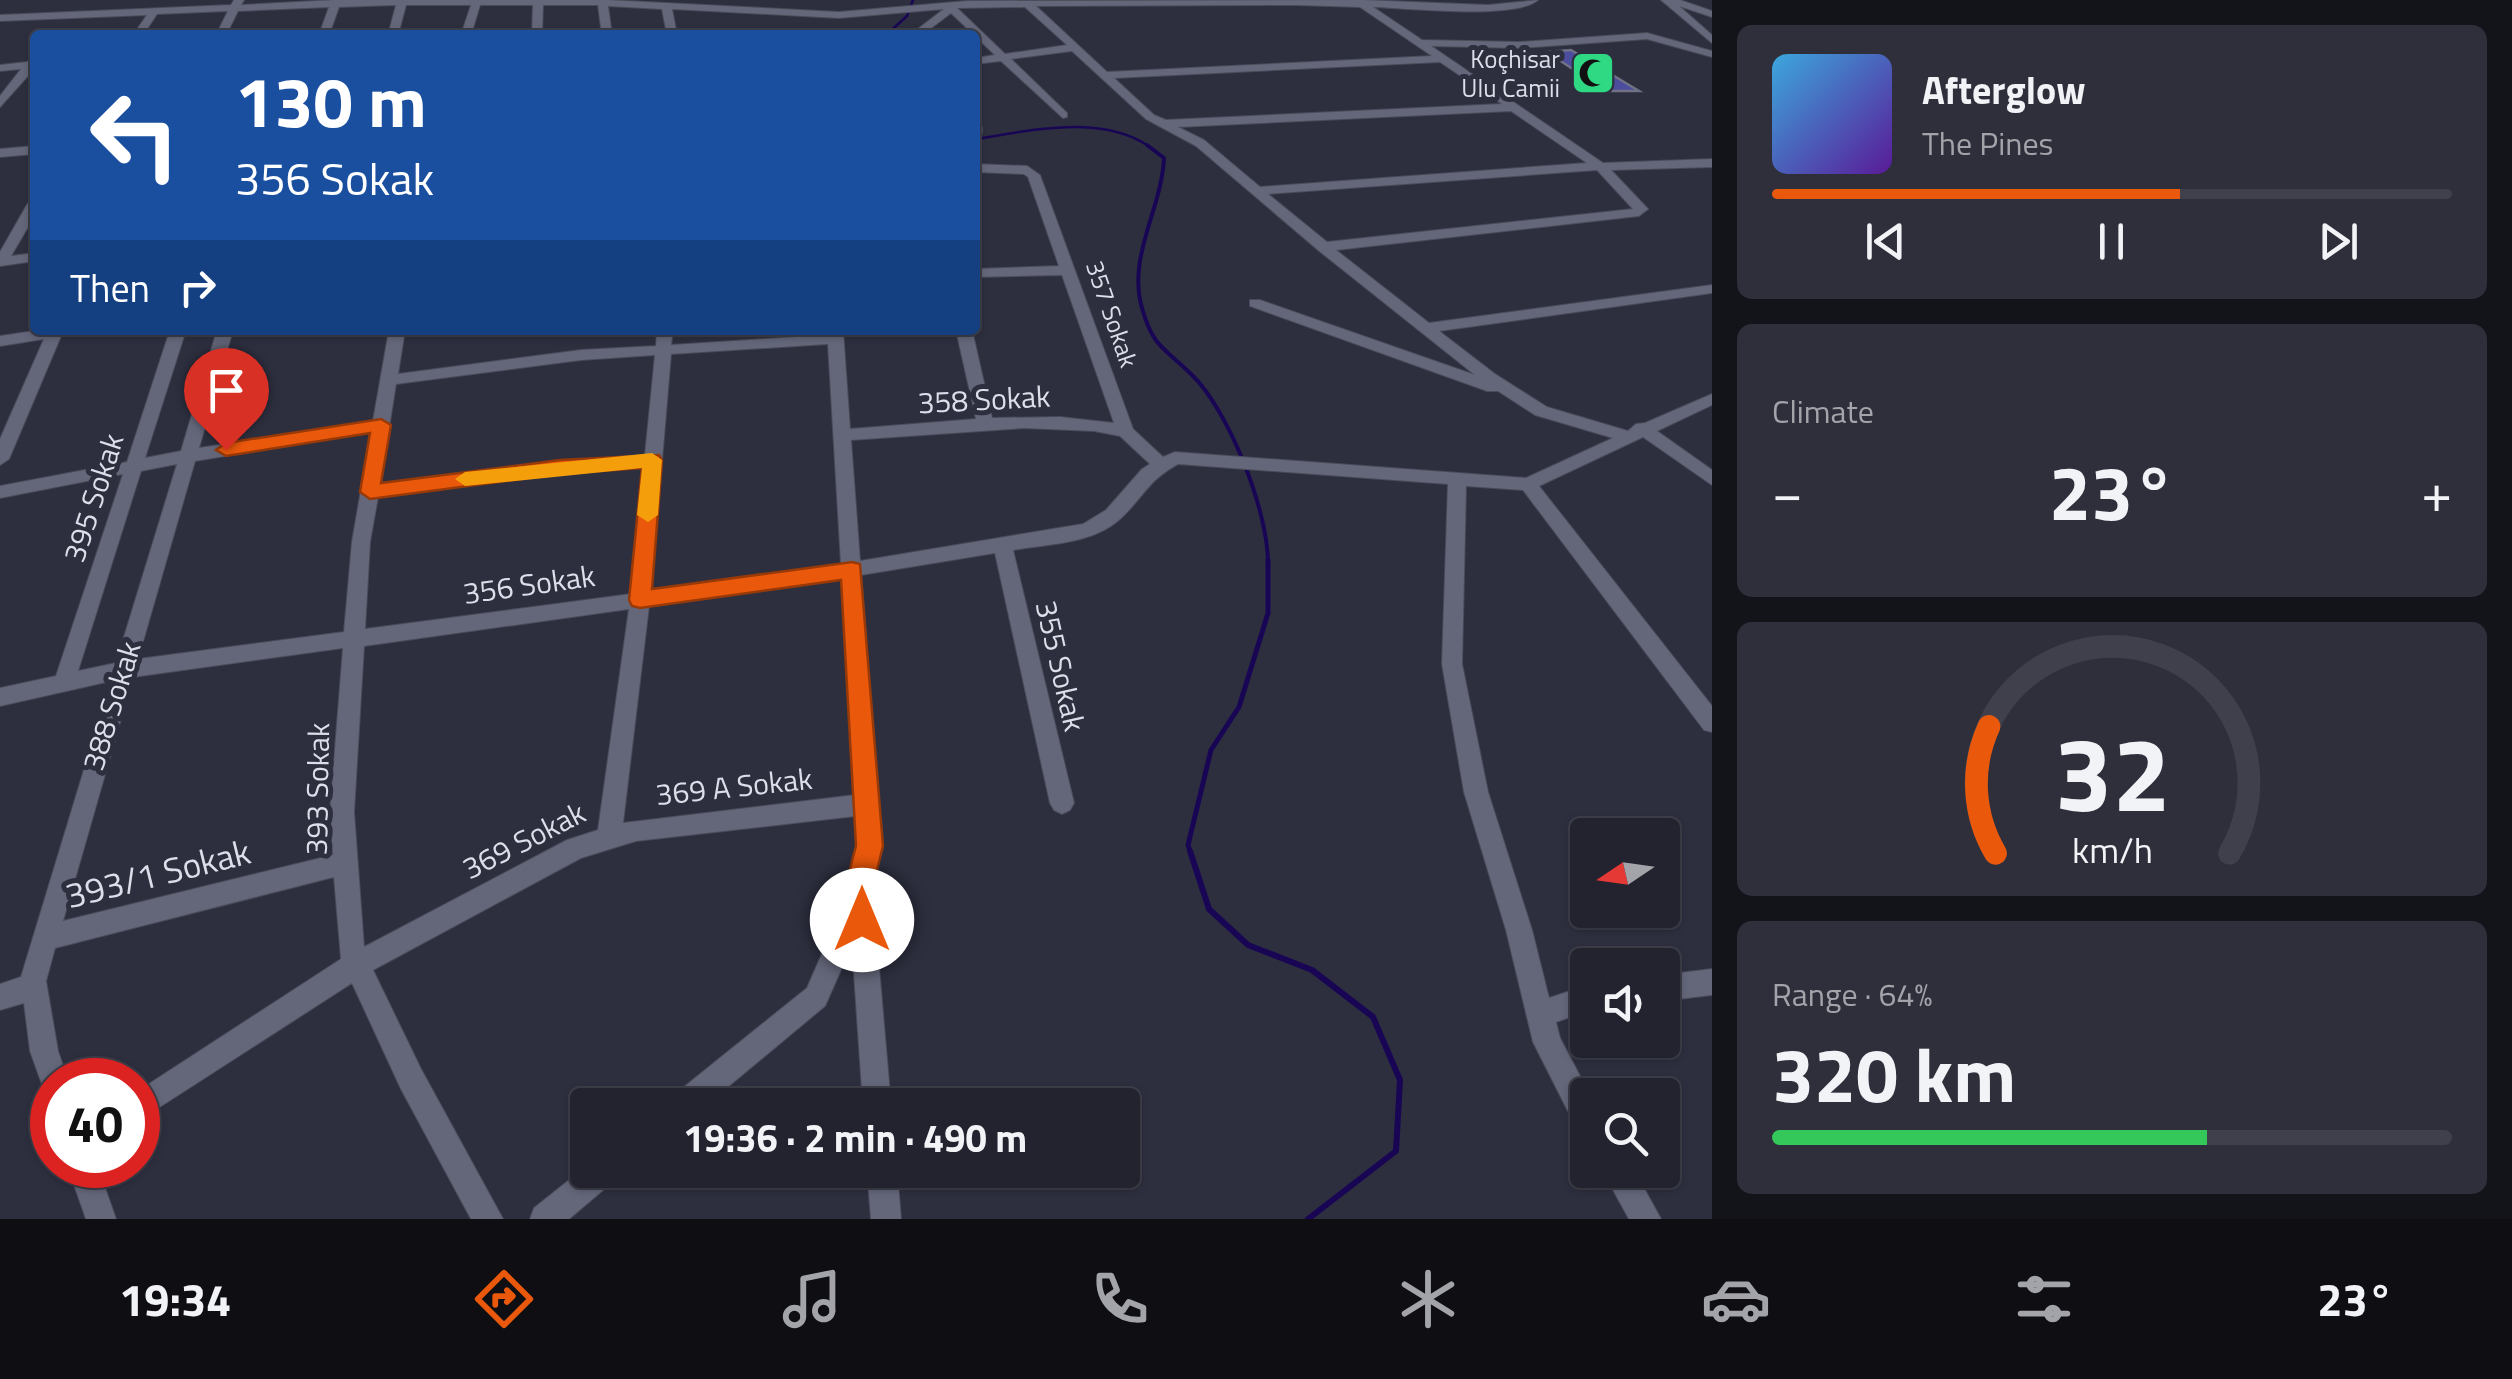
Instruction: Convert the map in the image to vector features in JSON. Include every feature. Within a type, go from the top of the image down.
[{"type":"street","points":[[35,16],[50,0]]},
{"type":"street","points":[[99,13],[111,0]]},
{"type":"street","points":[[0,18],[35,16],[63,20],[174,5],[297,2],[546,1],[667,7],[693,4],[804,15],[960,4],[1296,1],[1488,8],[1524,6],[1533,0]]},
{"type":"street","points":[[1668,0],[1712,14]]},
{"type":"street","points":[[1668,0],[1712,40]]},
{"type":"street","points":[[538,30],[546,1]]},
{"type":"street","points":[[325,30],[331,2]]},
{"type":"street","points":[[394,30],[402,2]]},
{"type":"street","points":[[601,2],[606,30]]},
{"type":"street","points":[[1323,247],[1639,212],[1641,208],[1600,166],[1359,2]]},
{"type":"street","points":[[224,30],[237,3]]},
{"type":"street","points":[[468,30],[476,3]]},
{"type":"street","points":[[922,30],[960,4]]},
{"type":"street","points":[[960,4],[1003,57],[1063,115]]},
{"type":"street","points":[[1029,5],[1163,124],[1200,143],[1323,247],[1518,396],[1541,410],[1634,432],[1712,479]]},
{"type":"street","points":[[667,7],[671,30]]},
{"type":"street","points":[[141,30],[155,10]]},
{"type":"street","points":[[804,15],[806,30]]},
{"type":"street","points":[[1419,42],[1520,45],[1648,36],[1712,54]]},
{"type":"street","points":[[980,59],[1077,48]]},
{"type":"street","points":[[1107,75],[1444,59]]},
{"type":"street","points":[[0,68],[30,63]]},
{"type":"street","points":[[0,104],[30,67]]},
{"type":"street","points":[[1163,124],[1517,106]]},
{"type":"street","points":[[0,153],[30,150]]},
{"type":"street","points":[[1258,191],[1342,181],[1600,166],[1706,163],[1712,173]]},
{"type":"street","name":"357 Sokak","points":[[980,168],[1027,170],[1040,184],[1125,431],[1162,466]]},
{"type":"street","points":[[0,262],[30,211]]},
{"type":"street","points":[[0,262],[30,259]]},
{"type":"street","points":[[980,274],[1070,270]]},
{"type":"street","points":[[1426,328],[1712,289]]},
{"type":"street","points":[[1255,303],[1518,396]]},
{"type":"street","points":[[0,341],[38,335]]},
{"type":"street","points":[[0,459],[61,335]]},
{"type":"street","name":"395 Sokak","points":[[64,683],[176,335]]},
{"type":"street","name":"388 Sokak","points":[[46,1058],[35,986],[32,988],[223,335]]},
{"type":"street","name":"393 Sokak","points":[[396,335],[361,542],[342,812],[352,952],[411,1079],[488,1219]]},
{"type":"street","points":[[389,380],[664,340],[835,335],[870,846],[848,926],[816,997],[705,1088]]},
{"type":"street","points":[[965,335],[986,426]]},
{"type":"street","name":"369 Sokak","points":[[160,1093],[357,964],[576,848],[609,838],[640,600],[664,340]]},
{"type":"street","points":[[1162,466],[1175,458],[1225,460],[1311,471],[1528,484],[1712,398]]},
{"type":"street","name":"358 Sokak","points":[[844,436],[1092,422],[1125,431]]},
{"type":"street","points":[[0,492],[133,465],[381,425]]},
{"type":"street","points":[[370,492],[560,467],[652,460]]},
{"type":"street","name":"356 Sokak","points":[[0,696],[123,670],[852,570],[1088,530],[1112,515],[1148,474],[1162,466]]},
{"type":"street","points":[[1456,479],[1452,664],[1476,792],[1519,930],[1547,1042],[1570,1087]]},
{"type":"street","points":[[1528,484],[1712,723]]},
{"type":"street","name":"355 Sokak","points":[[1002,543],[1062,803]]},
{"type":"street","name":"369 A Sokak","points":[[609,838],[636,830],[867,804]]},
{"type":"street","name":"393/1 Sokak","points":[[45,938],[345,863]]},
{"type":"street","points":[[860,882],[876,1088]]},
{"type":"street","points":[[1680,986],[1712,982]]},
{"type":"street","points":[[0,997],[32,988]]},
{"type":"street","points":[[1540,1014],[1570,1004]]},
{"type":"street","points":[[90,1188],[100,1219]]},
{"type":"street","points":[[545,1219],[583,1188]]},
{"type":"street","points":[[883,1188],[886,1219]]},
{"type":"street","points":[[1628,1188],[1646,1219]]},
{"type":"building","name":"Koçhisar Ulu Camii","points":[[1571,50],[1639,91],[1606,91],[1547,52]]},
{"type":"waterway","points":[[892,30],[907,16],[913,0]]},
{"type":"waterway","points":[[980,138],[1088,127],[1110,130],[1149,146]]},
{"type":"waterway","points":[[1149,146],[1164,158],[1139,270],[1142,308],[1155,340],[1205,390],[1232,436],[1254,490],[1268,563]]},
{"type":"waterway","points":[[1190,851],[1188,845],[1211,750],[1239,707],[1268,613],[1268,563]]},
{"type":"waterway","points":[[1190,851],[1209,909],[1248,945],[1312,970],[1373,1017],[1400,1080],[1396,1151],[1308,1219]]},
{"type":"slow traffic","points":[[465,479],[652,460],[648,515]]},
{"type":"place","name":"Koçhisar Ulu Camii","points":[[1593,73]]},
{"type":"route","points":[[226,450],[381,425],[370,492],[560,467],[652,460],[640,600],[852,570],[870,846],[860,882],[862,920]]}]
